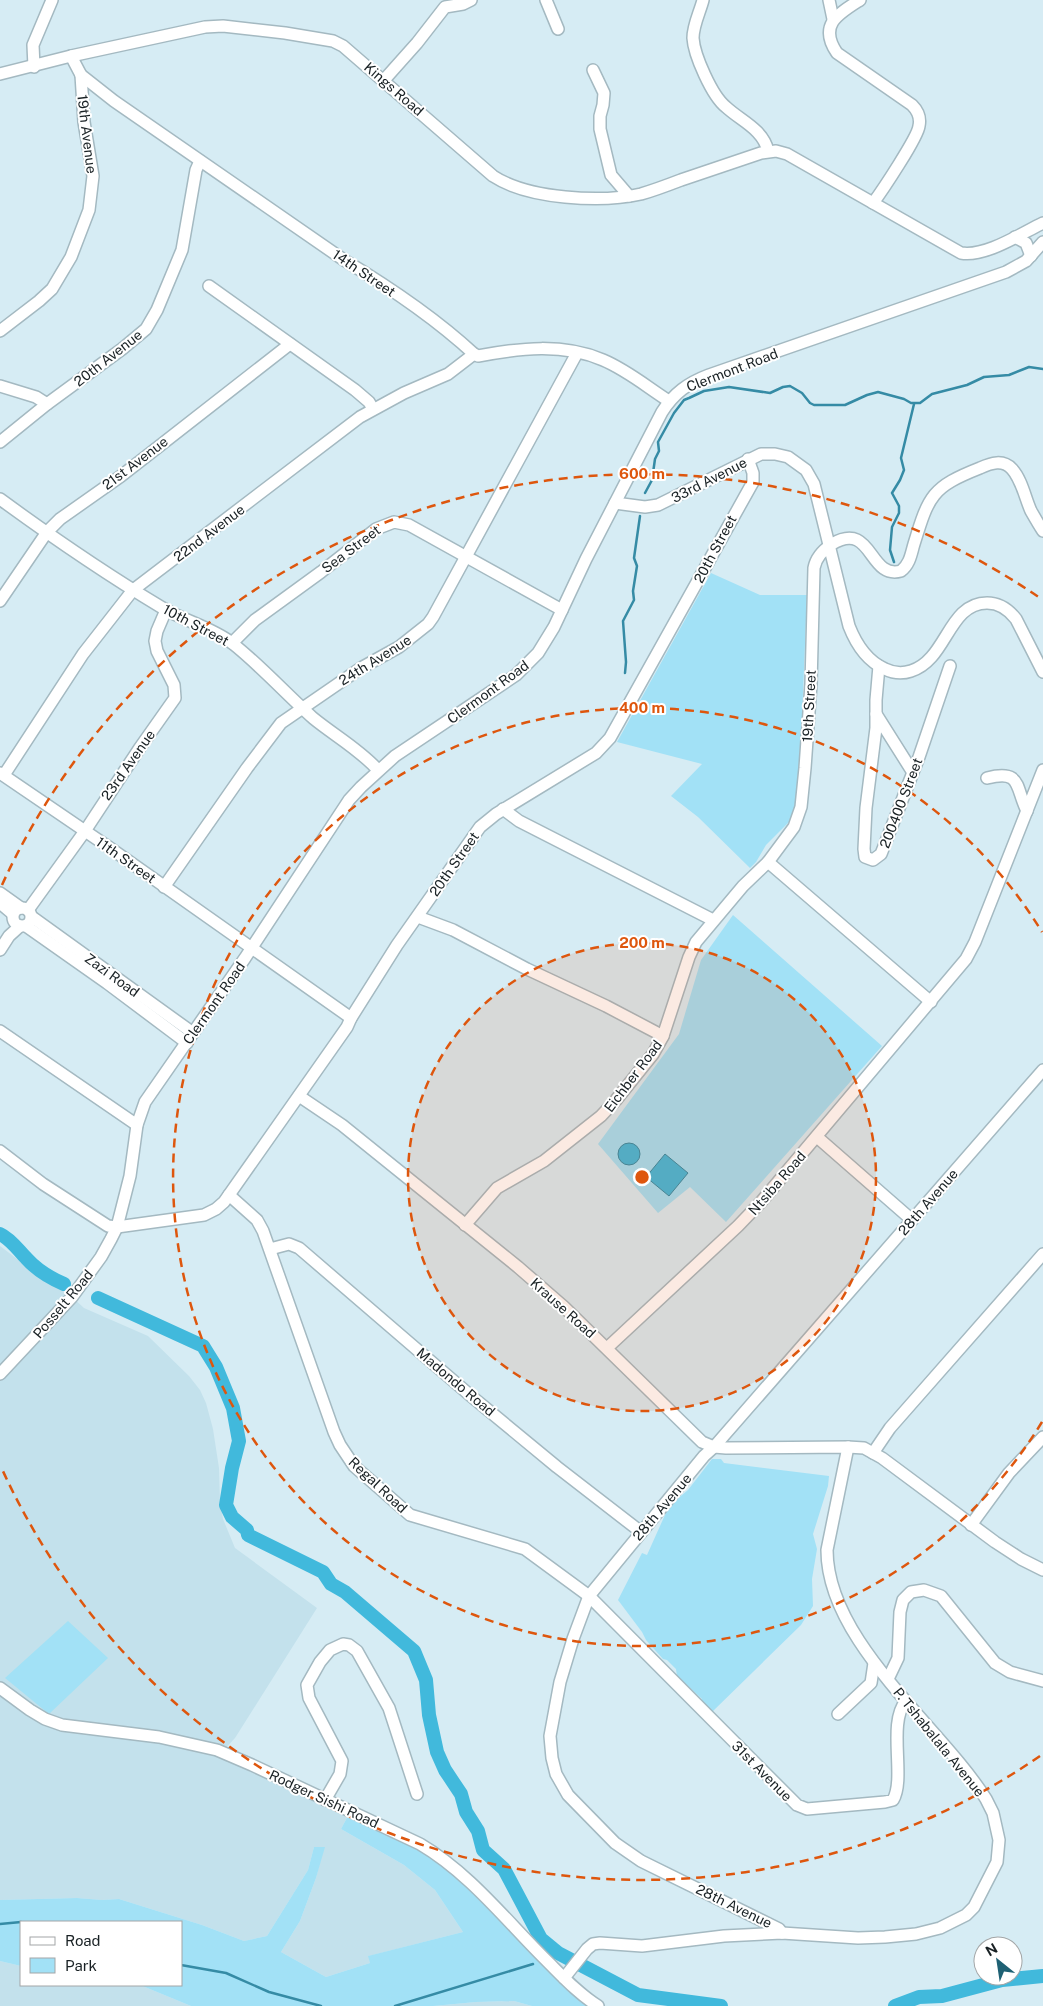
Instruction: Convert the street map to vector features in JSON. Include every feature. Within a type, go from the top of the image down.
[{"type":"street","points":[[34,67],[32,60],[33,45],[52,0]]},
{"type":"street","points":[[384,80],[417,43],[443,3],[463,4],[471,0]]},
{"type":"street","points":[[546,0],[558,29]]},
{"type":"street","points":[[703,0],[693,38],[707,78],[720,101],[756,130],[767,145],[768,151],[787,154],[961,253],[980,253],[1043,224]]},
{"type":"street","points":[[829,0],[833,19],[829,38],[837,53],[912,105],[920,118],[916,134],[873,203]]},
{"type":"street","points":[[833,19],[860,0]]},
{"type":"street","name":"Kings Road","points":[[0,74],[193,29],[230,27],[333,41],[343,46],[484,168],[510,186],[526,192],[553,196],[614,198],[629,196],[650,191],[768,151]]},
{"type":"street","name":"19th Avenue","points":[[0,330],[52,289],[71,257],[89,210],[93,176],[84,122],[81,75],[71,56]]},
{"type":"street","points":[[593,70],[604,93],[600,129],[610,170],[615,180],[629,196]]},
{"type":"street","name":"14th Street","points":[[81,75],[114,101],[200,161],[344,260],[374,278],[451,334],[474,354]]},
{"type":"street","name":"20th Avenue","points":[[0,442],[47,404],[137,338],[150,323],[173,275],[182,250],[196,170],[200,161]]},
{"type":"street","points":[[1015,237],[1026,243],[1031,256]]},
{"type":"street","name":"Clermont Road","points":[[117,1227],[130,1176],[137,1125],[152,1089],[194,1033],[355,793],[395,756],[485,698],[524,668],[544,644],[586,559],[669,401],[680,390],[695,380],[1006,272],[1031,256],[1043,242]]},
{"type":"street","points":[[209,286],[355,390],[373,408]]},
{"type":"street","name":"21st Avenue","points":[[0,601],[47,532],[60,519],[121,476],[290,344]]},
{"type":"street","points":[[474,354],[478,356],[528,348],[563,350],[591,355],[620,369],[669,401]]},
{"type":"street","name":"24th Avenue","points":[[164,887],[275,730],[287,718],[360,668],[399,647],[428,624],[439,608],[577,353]]},
{"type":"street","name":"22nd Avenue","points":[[2,774],[84,654],[133,590],[373,408],[448,374],[474,354]]},
{"type":"street","points":[[0,386],[36,397],[47,404]]},
{"type":"street","name":"33rd Avenue","points":[[616,503],[645,507],[658,505],[748,459],[761,454],[781,455],[794,461],[806,470],[814,484],[829,546]]},
{"type":"street","name":"20th Street","points":[[117,1227],[204,1215],[216,1209],[229,1195],[347,1027],[387,960],[471,838],[489,819],[596,753],[610,738],[753,482],[753,473],[748,459]]},
{"type":"street","points":[[1043,531],[1031,511],[1013,470],[1005,464],[995,462],[955,479],[937,490],[928,503],[909,562],[902,571],[887,571],[862,543],[853,538],[844,538],[829,546],[852,634],[865,654],[879,666],[891,672],[899,673],[922,667],[934,656],[958,618],[967,608],[976,604],[993,603],[1010,612],[1016,619],[1043,672]]},
{"type":"street","name":"10th Street","points":[[0,499],[133,590],[166,610],[202,625],[232,643],[302,708],[353,747],[378,770]]},
{"type":"street","name":"Sea Street","points":[[232,643],[255,620],[385,524],[402,522],[562,610]]},
{"type":"street","name":"19th Street","points":[[768,862],[794,827],[801,807],[811,684],[814,568],[818,558],[829,546]]},
{"type":"street","name":"23rd Avenue","points":[[0,950],[85,831],[123,771],[175,698],[174,686],[157,651],[155,641],[166,610]]},
{"type":"street","name":"200400 Street","points":[[879,666],[864,849],[864,854],[868,859],[873,860],[881,854],[919,757],[950,666]]},
{"type":"street","points":[[876,714],[912,771]]},
{"type":"street","name":"Ntsiba Road","points":[[607,1348],[738,1226],[817,1136],[970,952],[1043,770]]},
{"type":"street","name":"11th Street","points":[[2,774],[351,1018]]},
{"type":"street","points":[[987,778],[1001,774],[1015,779],[1027,811]]},
{"type":"street","points":[[503,809],[519,821],[713,920]]},
{"type":"street","points":[[768,862],[930,1002]]},
{"type":"street","name":"Eichber Road","points":[[464,1225],[497,1188],[544,1162],[601,1116],[645,1064],[663,1036],[692,949],[700,935],[743,886],[768,862]]},
{"type":"street","name":"Zazi Road","points":[[0,893],[22,917],[187,1042]]},
{"type":"street","name":"Zazi Road","points":[[0,903],[194,1033]]},
{"type":"street","points":[[418,917],[453,930],[663,1036]]},
{"type":"street","points":[[0,1031],[137,1125]]},
{"type":"street","name":"28th Avenue","points":[[782,1932],[627,1852],[593,1822],[562,1786],[554,1766],[550,1736],[560,1682],[573,1639],[589,1596],[641,1532],[704,1456],[714,1447],[1043,1070]]},
{"type":"street","name":"Krause Road","points":[[299,1096],[342,1125],[518,1267],[607,1348],[695,1436],[702,1442],[714,1447]]},
{"type":"street","points":[[817,1136],[912,1220]]},
{"type":"street","points":[[0,1150],[44,1184],[98,1220],[108,1226],[117,1227]]},
{"type":"street","name":"Regal Road","points":[[229,1195],[257,1220],[270,1249],[334,1432],[340,1446],[354,1466],[410,1515],[525,1549],[589,1596]]},
{"type":"street","name":"Posselt Road","points":[[0,1374],[85,1281],[101,1257],[117,1227]]},
{"type":"street","name":"Madondo Road","points":[[270,1249],[290,1244],[299,1248],[478,1402],[557,1467],[641,1532]]},
{"type":"street","points":[[873,1453],[890,1428],[1043,1254]]},
{"type":"street","points":[[971,1525],[1010,1473],[1043,1437]]},
{"type":"street","points":[[714,1447],[864,1448],[1021,1560],[1043,1570]]},
{"type":"street","name":"P. Tshabalala Avenue","points":[[567,1974],[587,1949],[593,1944],[600,1943],[642,1946],[724,1936],[782,1932],[858,1938],[916,1934],[940,1928],[966,1915],[974,1907],[983,1892],[997,1862],[999,1851],[999,1840],[993,1814],[982,1793],[874,1663],[844,1613],[834,1590],[827,1564],[827,1550],[848,1447]]},
{"type":"street","points":[[888,1679],[898,1658],[900,1612],[903,1600],[911,1592],[924,1590],[941,1596],[995,1663],[1010,1672],[1043,1682]]},
{"type":"street","name":"31st Avenue","points":[[589,1596],[784,1794],[802,1808],[892,1800],[897,1782],[898,1726],[903,1705],[906,1701]]},
{"type":"street","points":[[325,1800],[340,1774],[342,1761],[309,1698],[307,1685],[320,1662],[330,1650],[343,1644],[349,1645],[357,1651],[389,1708],[417,1794]]},
{"type":"street","points":[[838,1714],[871,1683],[874,1663]]},
{"type":"street","name":"Rodger Sishi Road","points":[[0,1688],[45,1719],[62,1725],[159,1737],[217,1750],[400,1834],[440,1856],[466,1878],[567,1974],[591,2004]]},
{"type":"shaded area","points":[[629,1143],[637,1146],[640,1154],[637,1162],[629,1165],[621,1162],[618,1154],[621,1146]]},
{"type":"shaded area","points":[[665,1154],[688,1173],[669,1196],[646,1177]]},
{"type":"shaded area","points":[[0,1246],[72,1297],[84,1308],[148,1336],[189,1376],[200,1390],[206,1403],[213,1429],[219,1468],[220,1502],[223,1519],[235,1548],[317,1608],[235,1738],[222,1752],[350,1812],[341,1829],[404,1865],[435,1890],[463,1932],[369,1956],[370,1963],[326,1977],[281,1952],[300,1921],[316,1878],[324,1847],[314,1847],[308,1870],[267,1936],[244,1941],[202,1925],[119,1899],[0,1900]]},
{"type":"shaded area","points":[[0,1961],[20,1966],[20,1986],[142,1986],[191,2006],[0,2006]]},
{"type":"shaded area","points":[[514,2001],[532,2006],[433,2006],[476,2002]]},
{"type":"green space","points":[[711,573],[760,595],[807,595],[797,807],[794,817],[766,845],[750,868],[698,817],[671,796],[702,764],[617,742]]},
{"type":"green space","points":[[733,915],[882,1046],[726,1222],[690,1187],[658,1213],[598,1144],[679,1034],[701,960]]},
{"type":"green space","points":[[712,1459],[721,1459],[724,1463],[829,1476],[828,1486],[813,1534],[817,1549],[812,1579],[813,1606],[801,1625],[712,1712],[701,1701],[702,1699],[677,1676],[676,1669],[667,1660],[663,1659],[646,1640],[618,1600],[642,1553],[647,1555],[669,1506],[688,1490]]},
{"type":"green space","points":[[68,1621],[108,1658],[49,1714],[5,1678]]},
{"type":"green space","points":[[350,1812],[439,1856],[597,2006],[532,2006],[514,2001],[433,2006],[191,2006],[142,1986],[182,1986],[182,1921],[20,1921],[20,1966],[0,1961],[0,1900],[119,1899],[202,1925],[244,1941],[267,1936],[308,1870],[314,1847],[325,1847],[316,1878],[300,1921],[281,1952],[326,1977],[370,1963],[368,1956],[463,1932],[435,1890],[404,1865],[341,1829]]},
{"type":"waterway","points":[[645,493],[652,480],[655,459],[659,451],[658,442],[674,413],[684,400],[704,391],[729,387],[770,393],[790,386],[802,393],[814,405],[845,405],[878,392],[904,399],[911,403],[920,403],[932,394],[967,385],[984,377],[1009,375],[1029,367],[1043,369]]},
{"type":"waterway","points":[[894,562],[890,550],[892,527],[899,513],[899,506],[892,493],[904,470],[901,458],[914,404]]},
{"type":"waterway","points":[[625,673],[623,621],[634,600],[633,591],[637,566],[634,558],[640,516]]},
{"type":"waterway","points":[[0,1234],[11,1242],[39,1270],[64,1284]]},
{"type":"waterway","points":[[98,1298],[203,1346],[216,1367],[233,1408],[239,1441],[226,1505],[232,1517],[247,1530],[248,1535],[323,1572],[331,1584],[345,1592],[414,1651],[426,1680],[429,1715],[437,1752],[445,1770],[461,1794],[466,1812],[478,1831],[483,1850],[504,1869],[541,1939],[558,1953],[638,1995],[721,2006]]},
{"type":"waterway","points":[[0,1924],[20,1922]]},
{"type":"waterway","points":[[549,1954],[558,1953]]},
{"type":"waterway","points":[[395,2006],[533,1964]]},
{"type":"waterway","points":[[182,1965],[226,1973],[269,1992],[321,2006]]},
{"type":"waterway","points":[[895,2006],[919,1997],[942,1996],[1002,1980],[1043,1976]]}]
